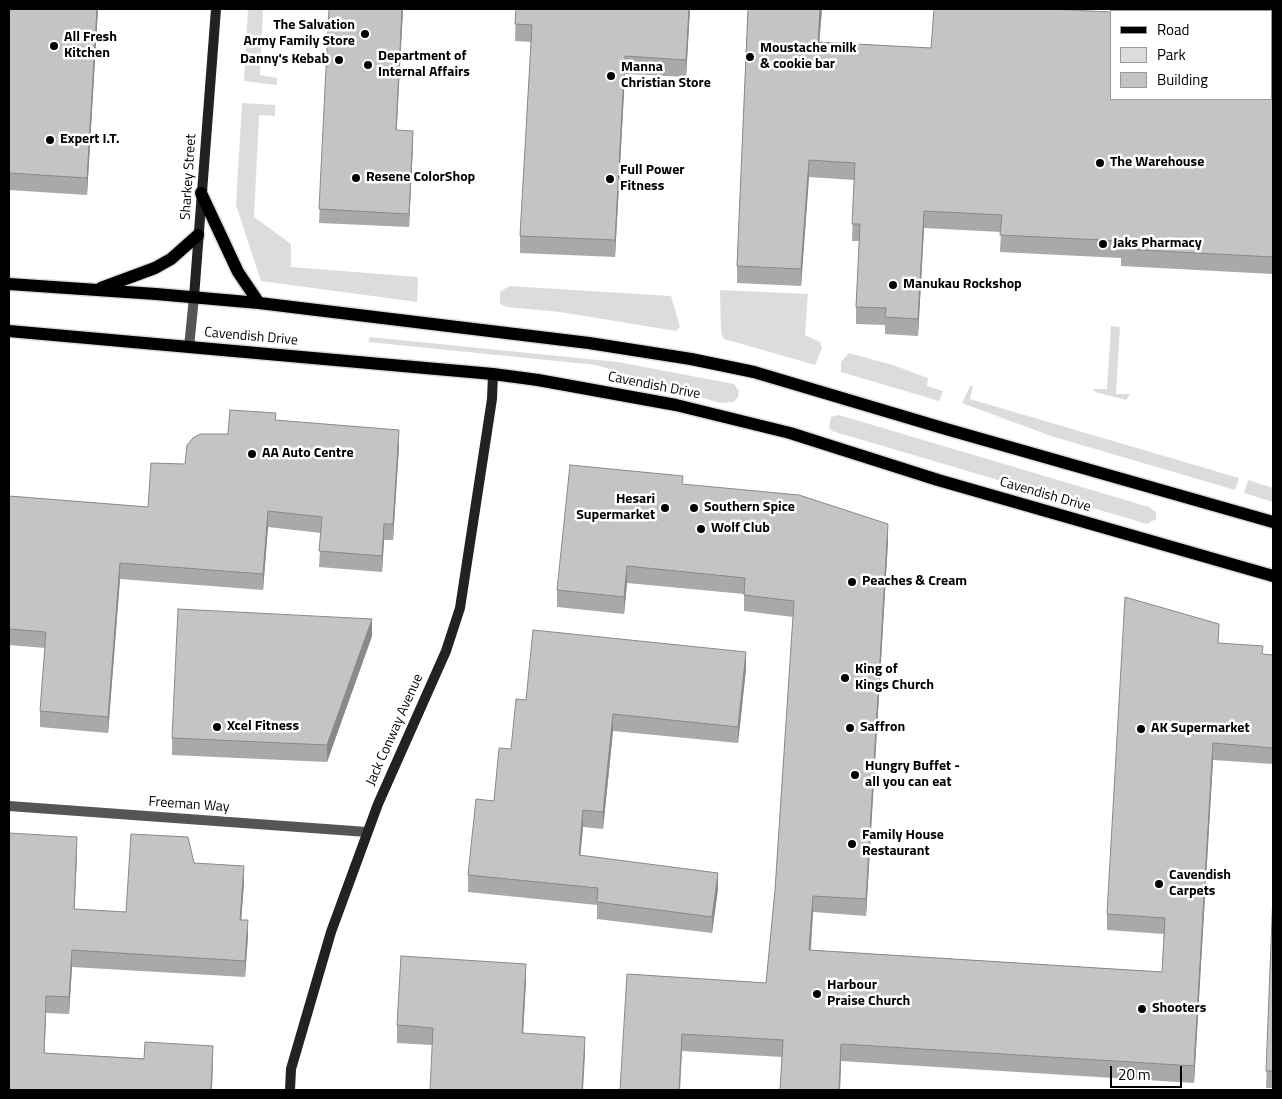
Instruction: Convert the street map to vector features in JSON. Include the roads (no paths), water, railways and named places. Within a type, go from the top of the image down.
[{"type":"main road","points":[[201,193],[238,272],[259,303]]},
{"type":"main road","points":[[96,290],[155,268],[171,258],[198,235]]},
{"type":"main road","points":[[9,284],[259,303],[589,342],[691,359],[754,372],[1273,522]]},
{"type":"main road","name":"Cavendish Drive","points":[[9,331],[493,374],[538,380],[676,405],[790,433],[948,483],[1273,576]]},
{"type":"street","name":"Sharkey Street","points":[[189,347],[216,9]]},
{"type":"street","name":"Jack Conway Avenue","points":[[290,1090],[292,1068],[331,932],[367,832],[446,650],[460,608],[490,407],[493,374]]},
{"type":"street","name":"Freeman Way","points":[[9,806],[367,832]]},
{"type":"place","name":"The Salvation Army Family Store","points":[[365,34]]},
{"type":"place","name":"All Fresh Kitchen","points":[[54,46]]},
{"type":"place","name":"Moustache milk & cookie bar","points":[[750,57]]},
{"type":"place","name":"Danny's Kebab","points":[[339,60]]},
{"type":"place","name":"Department of Internal Affairs","points":[[368,65]]},
{"type":"place","name":"Manna Christian Store","points":[[611,76]]},
{"type":"place","name":"Expert I.T.","points":[[50,140]]},
{"type":"place","name":"The Warehouse","points":[[1100,163]]},
{"type":"place","name":"Resene ColorShop","points":[[356,178]]},
{"type":"place","name":"Full Power Fitness","points":[[610,179]]},
{"type":"place","name":"Jaks Pharmacy","points":[[1103,244]]},
{"type":"place","name":"Manukau Rockshop","points":[[893,285]]},
{"type":"place","name":"AA Auto Centre","points":[[252,454]]},
{"type":"place","name":"Hesari Supermarket","points":[[665,508]]},
{"type":"place","name":"Southern Spice","points":[[694,508]]},
{"type":"place","name":"Wolf Club","points":[[701,529]]},
{"type":"place","name":"Peaches & Cream","points":[[852,582]]},
{"type":"place","name":"King of Kings Church","points":[[845,678]]},
{"type":"place","name":"Xcel Fitness","points":[[217,727]]},
{"type":"place","name":"Saffron","points":[[850,728]]},
{"type":"place","name":"AK Supermarket","points":[[1141,729]]},
{"type":"place","name":"Hungry Buffet - all you can eat","points":[[855,775]]},
{"type":"place","name":"Family House Restaurant","points":[[852,844]]},
{"type":"place","name":"Cavendish Carpets","points":[[1159,884]]},
{"type":"place","name":"Harbour Praise Church","points":[[817,994]]},
{"type":"place","name":"Shooters","points":[[1142,1009]]}]
